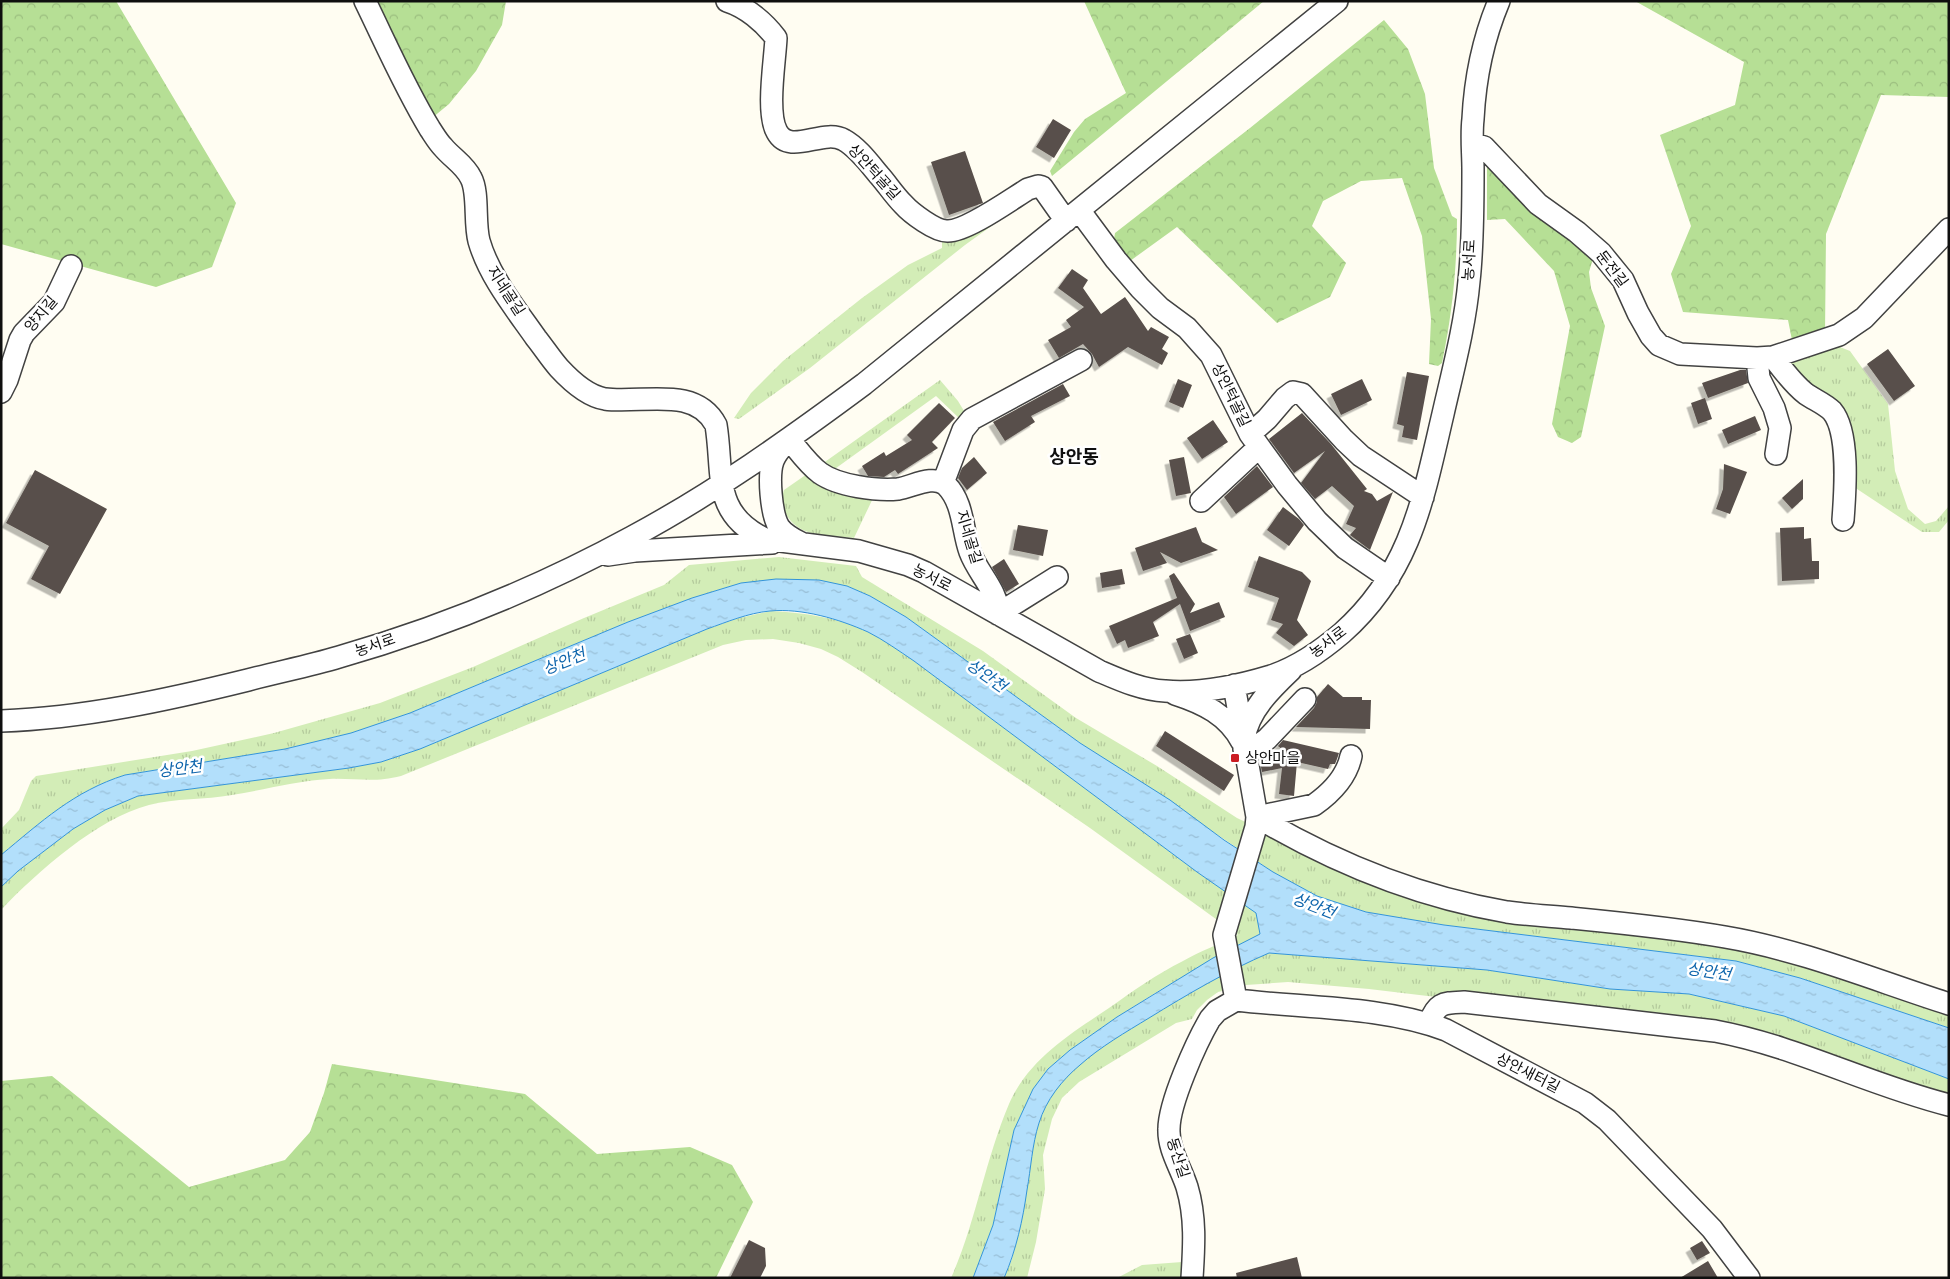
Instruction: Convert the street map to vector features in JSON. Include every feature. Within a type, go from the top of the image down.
[{"type":"street","name":"지네골길","points":[[365,1],[429,127],[443,147],[468,173],[472,180],[475,187],[476,229],[482,252],[499,282],[542,346],[569,378],[596,396],[605,399],[674,399],[704,410],[712,417],[716,425],[720,484]]},
{"type":"street","name":"상안턱골길","points":[[726,1],[733,3],[756,18],[776,38],[772,97],[773,115],[777,132],[785,141],[792,143],[827,136],[836,136],[844,140],[876,171],[908,210],[940,230],[947,232],[964,226],[1028,189],[1038,186],[1042,187],[1116,260],[1160,308],[1187,328],[1211,354],[1254,440]]},
{"type":"street","name":"농서로","points":[[1,721],[114,709],[214,688],[339,657],[444,622],[542,582],[633,537],[789,439],[864,384],[1337,1]]},
{"type":"street","name":"농서로","points":[[720,484],[732,512],[746,528],[765,539],[859,551],[908,565],[924,572],[1099,671],[1135,685],[1165,691],[1234,686],[1279,673],[1321,650],[1354,622],[1380,592],[1409,540],[1423,497],[1460,337],[1469,281],[1472,121],[1476,85],[1490,21],[1498,1]]},
{"type":"street","name":"둔전길","points":[[1473,144],[1484,147],[1538,204],[1576,232],[1600,253],[1623,280],[1643,324],[1659,345],[1680,354],[1765,358],[1839,335],[1852,328],[1864,318],[1949,229]]},
{"type":"street","name":"양지길","points":[[1,392],[24,332],[54,302],[71,266]]},
{"type":"street","points":[[1776,454],[1780,428],[1774,408],[1759,378],[1765,358],[1796,386],[1829,408],[1837,419],[1842,436],[1845,472],[1843,520]]},
{"type":"street","points":[[808,545],[784,533],[779,527],[774,512],[770,471],[776,455],[789,439],[812,466],[822,474],[852,485],[873,489],[898,489],[936,480],[944,483],[963,430],[972,419],[1081,360]]},
{"type":"street","name":"상안턱골길","points":[[1254,440],[1285,398],[1293,392],[1302,394],[1361,456],[1423,497]]},
{"type":"street","points":[[1201,501],[1254,440],[1287,485],[1328,533],[1345,548],[1389,578]]},
{"type":"street","name":"지네골길","points":[[944,483],[959,504],[970,552],[996,599],[998,614]]},
{"type":"street","points":[[586,561],[618,553],[785,543]]},
{"type":"street","points":[[998,614],[1057,577]]},
{"type":"street","points":[[1244,746],[1245,733],[1252,716],[1274,688],[1298,664]]},
{"type":"street","points":[[1234,686],[1257,822],[1225,934],[1235,995]]},
{"type":"street","points":[[1165,691],[1196,701],[1218,713],[1233,727],[1244,746]]},
{"type":"street","points":[[1244,746],[1260,744],[1268,739],[1305,698]]},
{"type":"street","points":[[1257,822],[1314,805],[1322,800],[1344,776],[1349,768],[1351,756]]},
{"type":"street","points":[[1257,822],[1389,880],[1426,892],[1508,912],[1661,928],[1749,941],[1835,965],[1949,1004]]},
{"type":"street","name":"상안새터길","points":[[1235,995],[1389,1015],[1429,1024],[1446,1030],[1585,1103],[1607,1120],[1712,1229],[1749,1278]]},
{"type":"street","name":"동산길","points":[[1192,1278],[1194,1241],[1192,1210],[1187,1186],[1170,1138],[1170,1116],[1176,1097],[1210,1019],[1216,1011],[1235,995]]},
{"type":"street","points":[[1429,1024],[1436,1009],[1442,1004],[1464,1002],[1715,1031],[1750,1038],[1889,1087],[1949,1105]]},
{"type":"green space","points":[[1,1],[116,1],[236,203],[212,267],[156,287],[1,244]]},
{"type":"green space","points":[[373,1],[506,1],[502,25],[476,71],[449,104],[432,118]]},
{"type":"green space","points":[[1084,1],[1264,1],[1052,176],[1050,171],[1074,132],[1085,119],[1126,93]]},
{"type":"green space","points":[[1635,1],[1949,1],[1949,97],[1881,95],[1826,234],[1825,335],[1793,345],[1788,320],[1683,312],[1671,274],[1691,226],[1660,135],[1735,105],[1744,62]]},
{"type":"green space","points":[[1384,20],[1408,49],[1425,94],[1434,168],[1452,216],[1457,219],[1455,273],[1449,327],[1442,363],[1438,366],[1429,364],[1431,319],[1422,236],[1402,178],[1361,181],[1323,201],[1312,226],[1346,263],[1330,297],[1277,323],[1177,227],[1130,261],[1114,239],[1115,233]]},
{"type":"green space","points":[[1487,163],[1597,256],[1592,262],[1589,272],[1591,288],[1605,326],[1581,437],[1572,443],[1558,437],[1552,424],[1570,326],[1554,271],[1505,219],[1487,220]]},
{"type":"green space","points":[[1003,216],[810,368],[739,419],[734,418],[751,393],[783,361],[862,298],[908,265],[942,248],[942,238]]},
{"type":"green space","points":[[1830,343],[1850,351],[1888,404],[1895,471],[1908,509],[1925,524],[1936,521],[1949,506],[1949,520],[1939,532],[1922,532],[1851,485],[1848,446],[1813,393],[1785,357]]},
{"type":"green space","points":[[940,380],[958,401],[967,416],[961,420],[936,396],[832,471],[822,464]]},
{"type":"green space","points":[[807,474],[875,494],[854,538],[815,534],[798,527],[791,521],[782,504],[784,490]]},
{"type":"green space","points":[[779,557],[856,566],[862,577],[983,651],[1076,718],[1157,766],[1237,818],[1335,865],[1386,885],[1748,946],[1949,1011],[1949,1028],[1800,978],[1736,961],[1444,925],[1366,912],[1317,896],[1273,872],[1080,743],[906,617],[870,596],[847,586],[741,583],[692,598],[628,622],[410,713],[351,733],[285,749],[125,775],[74,799],[44,819],[1,855],[1,829],[19,810],[31,781],[36,776],[192,751],[274,733],[380,703],[473,667],[664,585],[689,565]]},
{"type":"green space","points":[[771,611],[833,619],[868,632],[886,642],[1197,872],[1256,912],[1260,934],[1160,990],[1117,1017],[1070,1050],[1048,1069],[1033,1089],[1014,1130],[993,1225],[973,1278],[951,1278],[960,1257],[1001,1125],[1017,1088],[1027,1074],[1065,1038],[1145,983],[1190,957],[1238,935],[1090,828],[862,672],[821,649],[773,639],[746,640],[723,645],[401,776],[373,780],[317,780],[222,797],[169,801],[149,805],[109,822],[69,848],[32,879],[1,910],[1,887],[18,871],[73,829],[105,810],[138,796],[349,768],[381,762],[420,749],[707,629],[739,618]]},
{"type":"green space","points":[[1269,953],[1487,970],[1610,989],[1689,994],[1784,1016],[1949,1079],[1949,1101],[1800,1050],[1369,989],[1288,982],[1246,985],[1218,992],[1197,1010],[1192,1019],[1176,1023],[1079,1082],[1062,1098],[1052,1119],[1043,1155],[1045,1189],[1036,1242],[1027,1278],[1004,1278],[1012,1259],[1038,1128],[1048,1101],[1057,1088],[1081,1063],[1124,1033],[1209,982]]},
{"type":"green space","points":[[332,1064],[525,1094],[597,1154],[690,1147],[732,1165],[753,1202],[716,1278],[1,1278],[1,1081],[52,1076],[189,1187],[285,1160],[310,1132]]},
{"type":"green space","points":[[1182,1262],[1183,1278],[1117,1278],[1142,1265]]},
{"type":"water","name":"상안천","points":[[776,579],[819,580],[847,586],[870,596],[906,617],[1080,743],[1170,800],[1224,840],[1273,872],[1317,896],[1366,912],[1444,925],[1736,961],[1800,978],[1949,1028],[1949,1079],[1784,1016],[1689,994],[1610,989],[1487,970],[1269,953],[1238,967],[1178,1000],[1113,1040],[1067,1077],[1050,1098],[1039,1123],[1021,1223],[1004,1278],[973,1278],[993,1225],[1014,1130],[1033,1089],[1048,1069],[1070,1050],[1117,1017],[1213,958],[1260,934],[1256,913],[1197,872],[914,661],[880,638],[845,623],[795,611],[770,611],[754,614],[707,629],[420,749],[381,762],[349,768],[138,796],[105,810],[73,829],[18,871],[1,887],[1,855],[59,809],[107,782],[125,775],[285,749],[351,733],[410,713],[628,622],[692,598],[741,583]]},
{"type":"building","points":[[1053,119],[1071,130],[1054,158],[1036,147]]},
{"type":"building","points":[[965,151],[983,203],[949,215],[931,162]]},
{"type":"building","points":[[1072,269],[1088,280],[1083,288],[1101,314],[1125,297],[1148,331],[1151,327],[1169,337],[1162,349],[1168,353],[1162,365],[1128,347],[1099,367],[1092,354],[1083,344],[1059,358],[1048,340],[1071,327],[1066,320],[1084,307],[1058,288]]},
{"type":"building","points":[[1888,349],[1915,386],[1894,401],[1867,364]]},
{"type":"building","points":[[1740,370],[1746,370],[1748,383],[1708,398],[1702,383]]},
{"type":"building","points":[[1407,372],[1429,376],[1417,440],[1402,437],[1404,426],[1397,424]]},
{"type":"building","points":[[1178,379],[1192,385],[1183,408],[1169,402]]},
{"type":"building","points":[[1362,379],[1372,400],[1341,415],[1331,394]]},
{"type":"building","points":[[1063,384],[1070,396],[1031,416],[1035,422],[1005,441],[993,422]]},
{"type":"building","points":[[1705,398],[1712,419],[1698,424],[1691,403]]},
{"type":"building","points":[[939,403],[955,418],[932,442],[938,448],[898,474],[895,470],[884,477],[868,476],[862,466],[884,452],[886,456],[912,440],[907,435]]},
{"type":"building","points":[[1302,413],[1331,444],[1367,489],[1364,491],[1372,494],[1377,501],[1393,492],[1370,550],[1350,535],[1356,528],[1346,524],[1354,506],[1332,486],[1315,499],[1301,483],[1325,451],[1294,473],[1269,439]]},
{"type":"building","points":[[1755,416],[1761,430],[1728,444],[1722,430]]},
{"type":"building","points":[[1213,420],[1228,442],[1202,459],[1187,438]]},
{"type":"building","points":[[974,457],[987,473],[967,490],[958,478],[962,468]]},
{"type":"building","points":[[1184,457],[1191,493],[1176,496],[1169,460]]},
{"type":"building","points":[[1724,464],[1747,472],[1730,514],[1716,509],[1723,489]]},
{"type":"building","points":[[1257,466],[1273,487],[1236,514],[1224,497]]},
{"type":"building","points":[[35,470],[107,509],[60,594],[31,579],[49,546],[6,523]]},
{"type":"building","points":[[1803,479],[1803,499],[1792,509],[1782,498]]},
{"type":"building","points":[[1283,507],[1304,525],[1289,546],[1267,530]]},
{"type":"building","points":[[1018,525],[1048,530],[1043,556],[1013,550]]},
{"type":"building","points":[[1196,527],[1202,542],[1218,550],[1181,563],[1160,552],[1167,563],[1143,571],[1135,548]]},
{"type":"building","points":[[1804,527],[1804,539],[1811,538],[1812,561],[1819,561],[1819,579],[1782,581],[1780,528]]},
{"type":"building","points":[[1259,556],[1302,572],[1311,581],[1297,620],[1308,635],[1294,646],[1276,633],[1283,624],[1271,620],[1279,598],[1248,587]]},
{"type":"building","points":[[1004,559],[1019,584],[1006,592],[992,567]]},
{"type":"building","points":[[1122,569],[1125,584],[1102,588],[1100,573]]},
{"type":"building","points":[[1174,573],[1195,604],[1190,613],[1219,602],[1225,617],[1190,631],[1180,604],[1153,622],[1159,636],[1128,648],[1125,640],[1117,644],[1109,626],[1177,598],[1169,576]]},
{"type":"building","points":[[1190,634],[1198,653],[1184,659],[1176,639]]},
{"type":"building","points":[[1328,684],[1343,697],[1362,697],[1362,700],[1371,700],[1370,729],[1296,727],[1314,708],[1317,697]]},
{"type":"building","points":[[1165,731],[1234,775],[1224,791],[1156,746]]},
{"type":"building","points":[[1283,740],[1339,753],[1335,764],[1330,764],[1328,769],[1297,762],[1294,796],[1279,794],[1282,768],[1262,772],[1259,757],[1284,751],[1278,746]]},
{"type":"building","points":[[749,1240],[765,1248],[766,1266],[760,1278],[730,1278]]},
{"type":"building","points":[[1702,1241],[1710,1253],[1697,1260],[1690,1248]]},
{"type":"building","points":[[1297,1257],[1302,1278],[1237,1278],[1236,1273]]},
{"type":"building","points":[[1708,1261],[1718,1278],[1680,1278]]},
{"type":"place","name":"상안마을","points":[[1235,758]]},
{"type":"district","name":"상안동","points":[[1074,457]]}]
